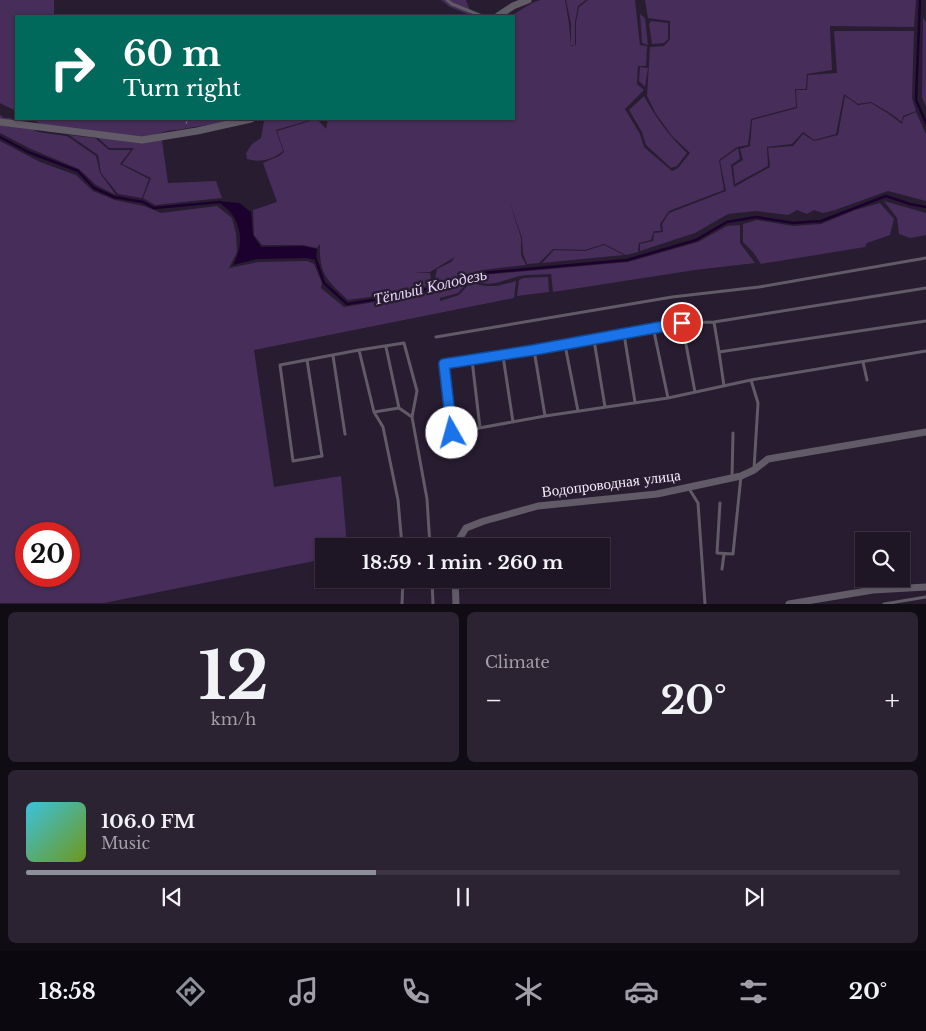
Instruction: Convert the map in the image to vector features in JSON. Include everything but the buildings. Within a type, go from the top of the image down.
[{"type":"street","points":[[500,15],[513,6],[528,0]]},
{"type":"street","points":[[0,122],[142,140],[246,120]]},
{"type":"street","name":"Водопроводная улица","points":[[460,538],[466,528],[538,506],[657,494],[741,476],[754,470],[768,459],[926,432]]},
{"type":"street","points":[[789,604],[873,590],[926,586]]},
{"type":"street","points":[[455,588],[456,604]]},
{"type":"lane","points":[[447,0],[452,4],[480,15]]},
{"type":"lane","points":[[436,337],[672,297],[759,287],[926,258]]},
{"type":"lane","points":[[926,288],[714,322],[682,323],[653,327],[594,340],[444,364],[452,433],[545,416],[668,398],[751,380],[926,351]]},
{"type":"lane","points":[[714,322],[724,386]]},
{"type":"lane","points":[[719,352],[926,322]]},
{"type":"lane","points":[[682,323],[695,392]]},
{"type":"lane","points":[[653,327],[668,398]]},
{"type":"lane","points":[[624,334],[635,402]]},
{"type":"lane","points":[[594,340],[605,408]]},
{"type":"lane","points":[[307,360],[322,456],[293,461],[280,365],[360,350],[404,343],[416,392],[412,416],[427,499],[429,538]]},
{"type":"lane","points":[[565,345],[578,411]]},
{"type":"lane","points":[[386,346],[399,408]]},
{"type":"lane","points":[[360,350],[374,412],[383,427],[398,500],[401,538]]},
{"type":"lane","points":[[534,350],[545,416]]},
{"type":"lane","points":[[333,356],[346,434]]},
{"type":"lane","points":[[502,356],[513,422]]},
{"type":"lane","points":[[472,360],[480,428]]},
{"type":"lane","points":[[863,362],[868,380]]},
{"type":"lane","points":[[751,380],[758,403],[754,470]]},
{"type":"lane","points":[[374,412],[399,408],[412,416]]},
{"type":"lane","points":[[732,477],[733,432]]},
{"type":"lane","points":[[720,503],[718,553],[733,554],[741,476]]},
{"type":"lane","points":[[688,487],[698,503],[706,604]]},
{"type":"lane","points":[[722,569],[724,554]]},
{"type":"lane","points":[[402,604],[403,588]]},
{"type":"lane","points":[[432,588],[433,604]]},
{"type":"lane","points":[[884,604],[926,597]]},
{"type":"shaded area","points":[[0,0],[54,0],[54,15],[15,15],[15,110],[0,103]]},
{"type":"shaded area","points":[[441,0],[466,0],[472,15],[470,15],[450,7]]},
{"type":"shaded area","points":[[540,0],[565,0],[571,46],[576,45],[576,22],[579,7],[588,0],[635,0],[640,45],[647,46],[646,66],[638,66],[637,84],[644,90],[625,109],[640,134],[644,147],[672,171],[678,168],[690,153],[672,136],[656,114],[647,96],[650,47],[664,46],[670,39],[670,21],[648,18],[645,0],[916,0],[914,27],[830,26],[832,70],[807,74],[806,89],[795,89],[796,107],[751,119],[748,145],[737,147],[719,160],[724,190],[669,211],[660,224],[661,231],[654,231],[651,240],[639,243],[638,252],[626,255],[604,244],[585,250],[553,249],[539,263],[527,264],[523,254],[522,238],[509,200],[521,238],[521,255],[526,265],[483,270],[440,282],[435,278],[437,269],[451,262],[455,257],[430,272],[412,272],[430,273],[432,285],[391,294],[348,300],[330,282],[323,270],[320,244],[317,248],[303,245],[262,245],[254,235],[253,210],[277,202],[263,163],[284,152],[277,131],[314,120],[318,120],[326,129],[328,120],[515,120],[515,15],[513,15]]},
{"type":"shaded area","points":[[566,0],[586,0],[578,6],[575,22],[575,45],[571,45],[571,24]]},
{"type":"shaded area","points":[[640,14],[645,18],[648,45],[642,43]]},
{"type":"shaded area","points":[[923,17],[926,23],[926,107],[922,97]]},
{"type":"shaded area","points":[[651,21],[668,23],[668,39],[664,43],[652,44],[649,24]]},
{"type":"shaded area","points":[[834,31],[914,31],[912,98],[916,111],[903,116],[902,122],[871,102],[858,104],[844,94],[836,134],[814,140],[803,132],[792,144],[767,147],[768,166],[735,184],[733,166],[743,160],[740,149],[750,146],[752,120],[797,108],[796,90],[807,90],[808,75],[837,73]]},
{"type":"shaded area","points":[[640,67],[648,68],[645,87],[639,81]]},
{"type":"shaded area","points":[[644,96],[663,126],[687,153],[677,166],[671,168],[646,145],[642,132],[629,110]]},
{"type":"shaded area","points":[[845,96],[858,105],[871,103],[902,124],[904,117],[916,112],[926,134],[926,201],[888,191],[823,213],[814,210],[807,214],[797,210],[788,215],[756,211],[728,214],[695,233],[640,251],[640,244],[653,241],[654,233],[663,232],[662,224],[669,213],[726,191],[720,161],[738,148],[740,159],[731,165],[734,187],[770,167],[768,148],[793,146],[803,134],[814,141],[838,135]]},
{"type":"shaded area","points":[[0,115],[38,132],[67,136],[96,156],[100,173],[116,195],[96,185],[79,169],[31,149],[0,133]]},
{"type":"shaded area","points":[[33,120],[235,120],[140,137],[44,126]]},
{"type":"shaded area","points":[[311,120],[276,130],[283,151],[279,154],[261,161],[247,159],[246,153],[252,144],[261,138],[264,121]]},
{"type":"shaded area","points":[[69,135],[95,138],[109,150],[131,150],[120,164],[149,179],[142,198],[118,194],[101,173],[98,155]]},
{"type":"shaded area","points":[[97,137],[162,140],[168,183],[216,181],[222,198],[155,205],[143,198],[151,178],[122,164],[134,148],[109,148]]},
{"type":"shaded area","points":[[0,141],[40,162],[76,175],[93,191],[115,200],[144,206],[161,213],[217,206],[232,218],[236,233],[237,252],[229,268],[258,262],[307,261],[314,264],[322,283],[321,288],[344,307],[430,293],[482,275],[628,262],[698,242],[727,226],[740,225],[740,243],[755,263],[695,270],[553,292],[551,274],[524,275],[491,284],[470,280],[458,293],[440,298],[440,301],[459,295],[471,282],[483,286],[494,286],[516,281],[514,298],[254,350],[274,487],[341,476],[346,538],[315,538],[315,561],[104,603],[0,603]]},
{"type":"shaded area","points":[[218,201],[239,203],[251,212],[253,235],[261,247],[303,246],[317,249],[316,260],[306,258],[257,259],[233,265],[238,254],[240,242],[238,225],[234,216]]},
{"type":"shaded area","points":[[884,201],[926,213],[926,235],[910,238],[899,234],[897,218]]},
{"type":"shaded area","points":[[880,203],[894,219],[890,235],[867,243],[865,247],[761,264],[743,242],[743,224],[757,220],[793,226],[821,224],[855,210]]},
{"type":"shaded area","points":[[604,245],[624,255],[542,263],[554,250],[585,251]]},
{"type":"shaded area","points":[[548,277],[549,292],[517,296],[519,280],[523,278]]},
{"type":"waterway","points":[[920,0],[916,100],[926,123]]},
{"type":"waterway","name":"Тёплый Колодезь","points":[[0,137],[28,152],[78,171],[94,188],[114,197],[143,202],[154,208],[220,202]]},
{"type":"waterway","name":"Тёплый Колодезь","points":[[315,257],[324,283],[347,304],[436,287],[482,273],[627,260],[696,240],[727,222],[756,217],[793,223],[821,221],[886,196],[926,207]]},
{"type":"route","points":[[452,433],[444,364],[502,356],[682,323]]}]
